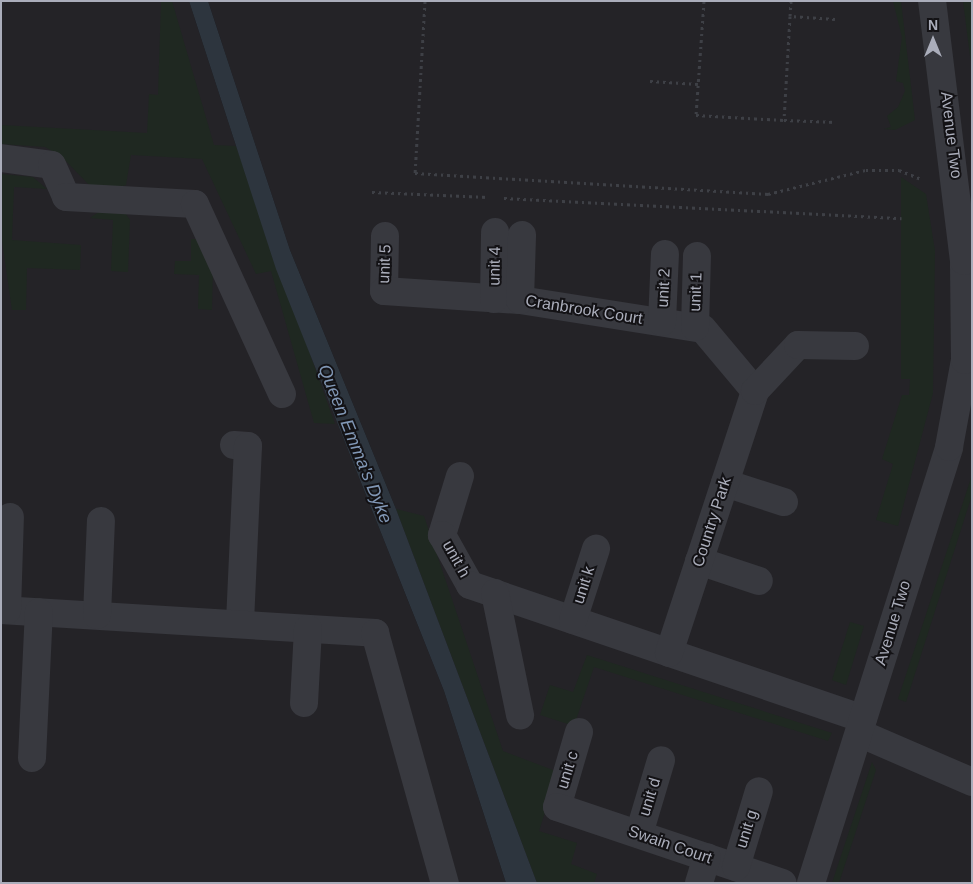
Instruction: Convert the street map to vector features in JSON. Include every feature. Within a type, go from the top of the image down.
[{"type":"street","name":"Avenue Two","points":[[811,883],[949,448],[968,360],[963,251],[932,1]]},
{"type":"street","points":[[1,158],[52,165],[66,197],[195,204],[282,394]]},
{"type":"street","name":"unit 4","points":[[495,232],[507,300]]},
{"type":"street","points":[[507,300],[522,235]]},
{"type":"street","name":"unit 5","points":[[384,292],[385,236]]},
{"type":"street","name":"unit 2","points":[[662,322],[665,254]]},
{"type":"street","name":"unit 1","points":[[695,328],[697,256]]},
{"type":"street","name":"Cranbrook Court","points":[[384,292],[507,300],[703,329],[755,391]]},
{"type":"street","points":[[755,391],[798,344],[855,346]]},
{"type":"street","name":"Country Park","points":[[668,653],[755,391]]},
{"type":"street","points":[[234,445],[248,446],[240,624]]},
{"type":"street","name":"unit h","points":[[460,476],[442,535],[483,589]]},
{"type":"street","points":[[724,484],[784,502]]},
{"type":"street","points":[[10,517],[4,610],[375,632],[445,883]]},
{"type":"street","points":[[97,616],[101,521]]},
{"type":"street","name":"unit k","points":[[564,617],[587,547]]},
{"type":"street","points":[[699,560],[759,581]]},
{"type":"street","points":[[483,589],[668,653],[861,726],[972,782]]},
{"type":"street","points":[[483,589],[520,715]]},
{"type":"street","points":[[32,758],[39,612]]},
{"type":"street","points":[[304,703],[308,629]]},
{"type":"street","name":"unit c","points":[[557,807],[579,732]]},
{"type":"street","points":[[647,837],[670,763]]},
{"type":"street","name":"unit g","points":[[719,869],[751,788]]},
{"type":"street","name":"Swain Court","points":[[557,807],[647,837],[719,869],[783,883]]},
{"type":"path","points":[[425,1],[415,173],[768,194],[866,170],[905,171],[926,184]]},
{"type":"path","points":[[704,1],[696,115],[836,122]]},
{"type":"path","points":[[784,120],[791,1]]},
{"type":"path","points":[[790,16],[835,19]]},
{"type":"path","points":[[650,81],[698,84]]},
{"type":"path","points":[[372,192],[491,198]]},
{"type":"path","points":[[501,198],[901,218]]},
{"type":"shaded area","points":[[1,1],[189,1],[276,269],[444,691],[506,883],[1,883]]},
{"type":"shaded area","points":[[161,1],[172,1],[214,145],[236,146],[335,424],[314,423],[271,271],[256,274],[202,159],[131,155],[126,185],[114,189],[91,187],[61,156],[45,147],[1,144],[1,125],[147,133],[149,94],[158,95]]},
{"type":"shaded area","points":[[208,1],[972,1],[972,883],[537,883],[396,509],[290,250]]},
{"type":"shaded area","points":[[893,1],[901,1],[915,120],[895,130],[884,129],[891,127],[887,116],[898,107],[905,91],[903,83],[896,81],[902,37]]},
{"type":"shaded area","points":[[963,1],[972,1],[972,66],[970,56]]},
{"type":"shaded area","points":[[1,174],[33,177],[47,189],[14,187],[12,240],[81,245],[80,270],[27,268],[26,310],[12,310],[1,234]]},
{"type":"shaded area","points":[[901,177],[926,194],[935,251],[933,393],[898,526],[876,520],[893,464],[882,459],[902,395],[909,395],[910,379],[901,379]]},
{"type":"shaded area","points":[[100,211],[126,214],[130,220],[128,272],[111,271],[113,220],[90,218]]},
{"type":"shaded area","points":[[191,239],[197,239],[213,267],[212,310],[198,309],[199,275],[174,274],[175,261],[191,261]]},
{"type":"shaded area","points":[[972,475],[972,495],[906,702],[898,699]]},
{"type":"shaded area","points":[[396,509],[424,516],[503,751],[558,772],[539,831],[577,843],[571,864],[597,874],[594,883],[537,883]]},
{"type":"shaded area","points":[[850,622],[864,626],[846,685],[832,680]]},
{"type":"shaded area","points":[[587,655],[832,733],[828,741],[594,667],[574,726],[540,715],[550,685],[573,692]]},
{"type":"shaded area","points":[[872,762],[876,770],[839,883],[832,883]]},
{"type":"water","name":"Queen Emma's Dyke","points":[[189,1],[208,1],[290,250],[396,509],[537,883],[506,883],[444,691],[276,269]]}]
